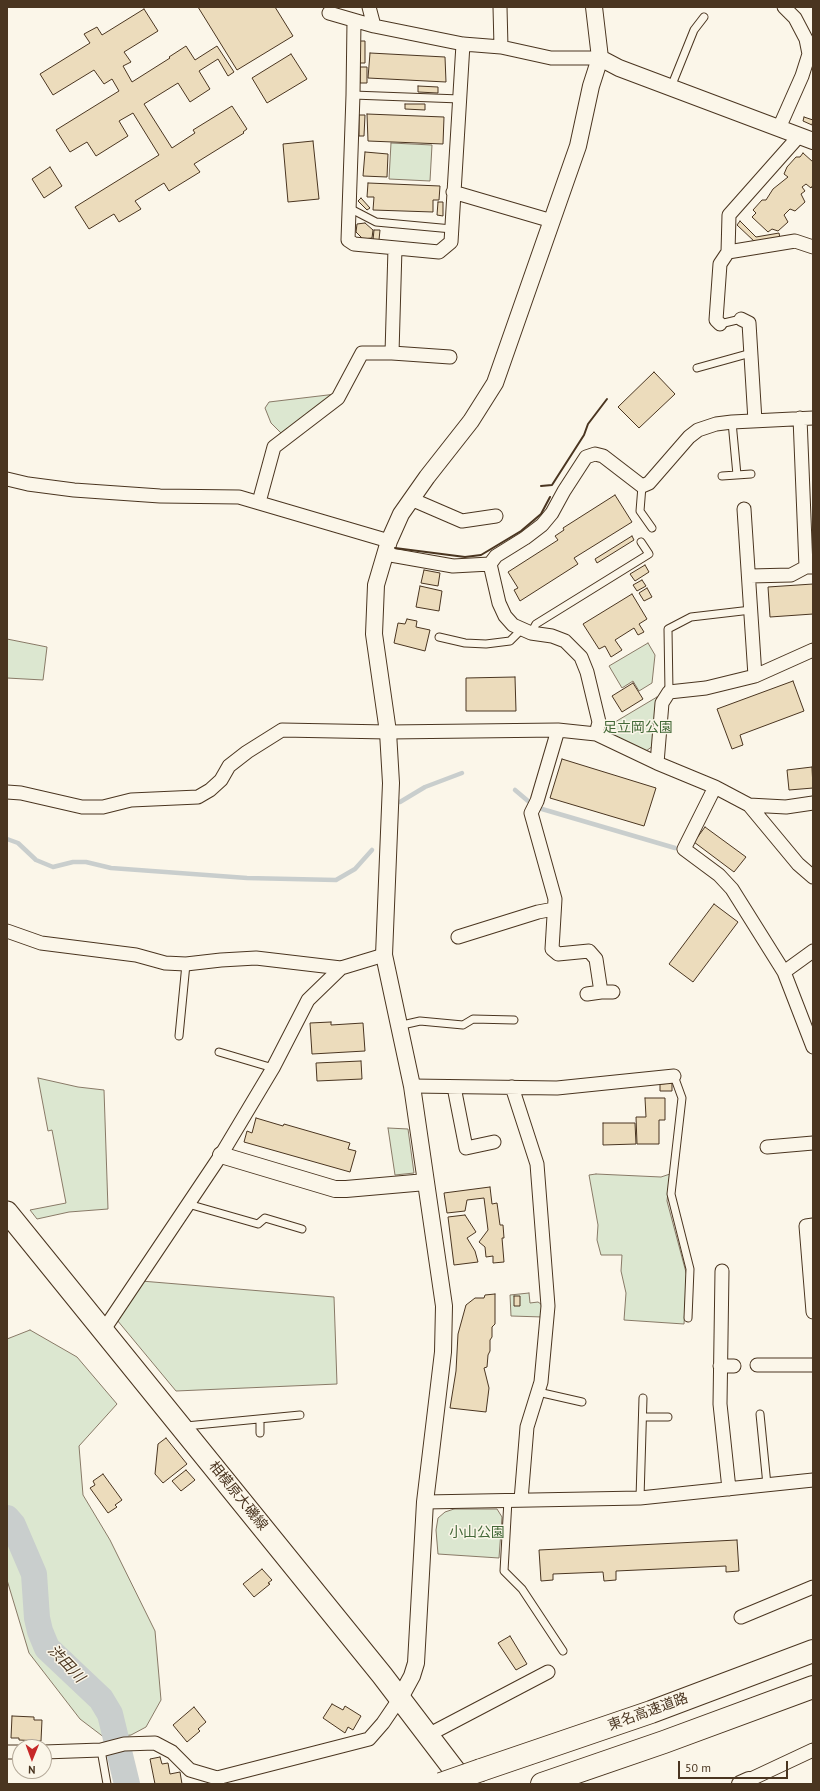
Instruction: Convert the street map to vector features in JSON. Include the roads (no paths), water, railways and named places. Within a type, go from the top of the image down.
[{"type":"highway","name":"東名高速道路","points":[[440,1784],[651,1712],[813,1651]]},
{"type":"highway","points":[[542,1784],[664,1742],[813,1687]]},
{"type":"highway","points":[[563,1784],[664,1742]]},
{"type":"main road","name":"相模原大磯線","points":[[7,1212],[400,1698],[464,1784]]},
{"type":"street","points":[[369,7],[374,26]]},
{"type":"street","points":[[500,7],[501,46]]},
{"type":"street","points":[[52,1752],[104,1749],[131,1744],[155,1743],[172,1752],[190,1770],[217,1778],[369,1739],[383,1723],[400,1698],[412,1676],[416,1663],[425,1502],[443,1352],[444,1312],[412,1086],[384,955],[391,783],[388,732],[374,634],[376,586],[387,547],[401,514],[426,477],[471,421],[495,383],[578,146],[591,86],[600,58],[594,7]]},
{"type":"street","points":[[779,128],[802,76],[808,54],[809,40],[795,18],[784,7]]},
{"type":"street","points":[[329,13],[374,26],[463,44],[501,46],[551,58],[600,58],[619,68],[806,138],[729,215],[728,252],[720,264],[716,320],[720,324]]},
{"type":"street","points":[[354,21],[354,95],[348,240],[354,244],[439,252],[451,242],[463,44]]},
{"type":"street","points":[[453,192],[552,221]]},
{"type":"street","points":[[728,252],[795,241],[813,247]]},
{"type":"street","points":[[392,353],[395,248]]},
{"type":"street","points":[[741,319],[749,322],[755,421]]},
{"type":"street","points":[[259,502],[274,447],[338,398],[362,353],[392,353],[450,357]]},
{"type":"street","points":[[596,734],[599,722],[587,672],[581,657],[565,641],[552,636],[526,632],[513,625],[505,616],[499,603],[490,564],[496,556],[526,538],[542,525],[552,513],[586,457],[594,454],[603,456],[642,486],[649,483],[689,437],[698,430],[716,424],[732,422],[807,418],[810,567],[791,575],[750,576]]},
{"type":"street","points":[[7,480],[74,490],[160,496],[239,497],[259,502],[387,547],[453,566],[490,564]]},
{"type":"street","points":[[411,499],[462,522],[489,521]]},
{"type":"street","points":[[744,509],[750,576],[755,676]]},
{"type":"street","points":[[657,763],[662,703],[669,692],[706,688],[755,676],[813,650]]},
{"type":"street","points":[[7,792],[21,793],[82,807],[103,807],[131,800],[198,797],[221,780],[229,766],[247,752],[282,730],[388,732],[558,730],[596,734],[657,763],[715,787],[749,805],[798,864],[813,877]]},
{"type":"street","points":[[558,730],[537,801],[531,813],[555,899],[552,949],[558,954],[589,951],[596,959],[607,992],[587,994]]},
{"type":"street","points":[[715,787],[684,849],[719,875],[732,889],[784,972],[813,1047]]},
{"type":"street","points":[[749,805],[786,807],[813,803]]},
{"type":"street","points":[[458,937],[483,935],[538,912],[554,909]]},
{"type":"street","points":[[7,931],[41,943],[136,955],[165,963],[186,964],[256,958],[341,968],[384,955]]},
{"type":"street","points":[[784,972],[813,951]]},
{"type":"street","points":[[103,1331],[221,1155],[273,1068],[308,1000],[341,968]]},
{"type":"street","points":[[412,1086],[557,1088],[674,1076]]},
{"type":"street","points":[[454,1087],[466,1148],[494,1142]]},
{"type":"street","points":[[512,1087],[537,1164],[548,1306],[544,1362],[538,1392],[527,1427],[515,1500]]},
{"type":"street","points":[[767,1146],[813,1143]]},
{"type":"street","points":[[221,1155],[335,1189],[426,1182]]},
{"type":"street","points":[[813,1225],[806,1226],[813,1312]]},
{"type":"street","points":[[722,1271],[720,1404],[729,1489]]},
{"type":"street","points":[[757,1365],[813,1365]]},
{"type":"street","points":[[720,1366],[734,1366]]},
{"type":"street","points":[[425,1502],[640,1498],[813,1480]]},
{"type":"street","points":[[741,1617],[813,1588]]},
{"type":"street","points":[[428,1735],[548,1672]]},
{"type":"street","points":[[744,1782],[813,1750]]},
{"type":"lane","points":[[671,87],[694,30],[704,18]]},
{"type":"lane","points":[[354,95],[460,99]]},
{"type":"lane","points":[[349,208],[376,222],[452,229]]},
{"type":"lane","points":[[720,324],[741,319]]},
{"type":"lane","points":[[697,368],[751,354]]},
{"type":"lane","points":[[732,422],[737,475]]},
{"type":"lane","points":[[722,476],[751,474]]},
{"type":"lane","points":[[642,486],[640,511],[652,528]]},
{"type":"lane","points":[[439,637],[465,643],[486,644],[510,641],[649,554],[641,542]]},
{"type":"lane","points":[[669,692],[668,629],[691,616],[751,610]]},
{"type":"lane","points":[[179,1036],[186,964]]},
{"type":"lane","points":[[398,1026],[420,1022],[463,1025],[473,1019],[514,1020]]},
{"type":"lane","points":[[219,1052],[273,1068]]},
{"type":"lane","points":[[674,1076],[682,1098],[671,1194],[690,1269],[688,1318]]},
{"type":"lane","points":[[188,1204],[258,1224],[265,1218],[302,1229]]},
{"type":"lane","points":[[538,1392],[582,1402]]},
{"type":"lane","points":[[640,1498],[643,1398]]},
{"type":"lane","points":[[760,1414],[767,1485]]},
{"type":"lane","points":[[181,1427],[300,1415]]},
{"type":"lane","points":[[643,1416],[668,1417]]},
{"type":"lane","points":[[260,1419],[260,1433]]},
{"type":"lane","points":[[515,1500],[504,1571],[522,1589],[563,1651]]},
{"type":"lane","points":[[104,1749],[107,1784]]},
{"type":"waterway","points":[[400,802],[425,787],[462,773]]},
{"type":"waterway","points":[[515,790],[528,801]]},
{"type":"waterway","points":[[542,809],[675,848]]},
{"type":"waterway","points":[[7,839],[18,843],[36,860],[53,867],[73,862],[86,862],[111,868],[247,878],[336,880],[355,869],[372,850]]},
{"type":"waterway","name":"渋田川","points":[[7,1518],[13,1525],[34,1574],[37,1618],[40,1631],[47,1648],[101,1699],[110,1714],[127,1784]]},
{"type":"park label","name":"足立岡公園","points":[[638,728]]},
{"type":"park label","name":"小山公園","points":[[477,1533]]}]
